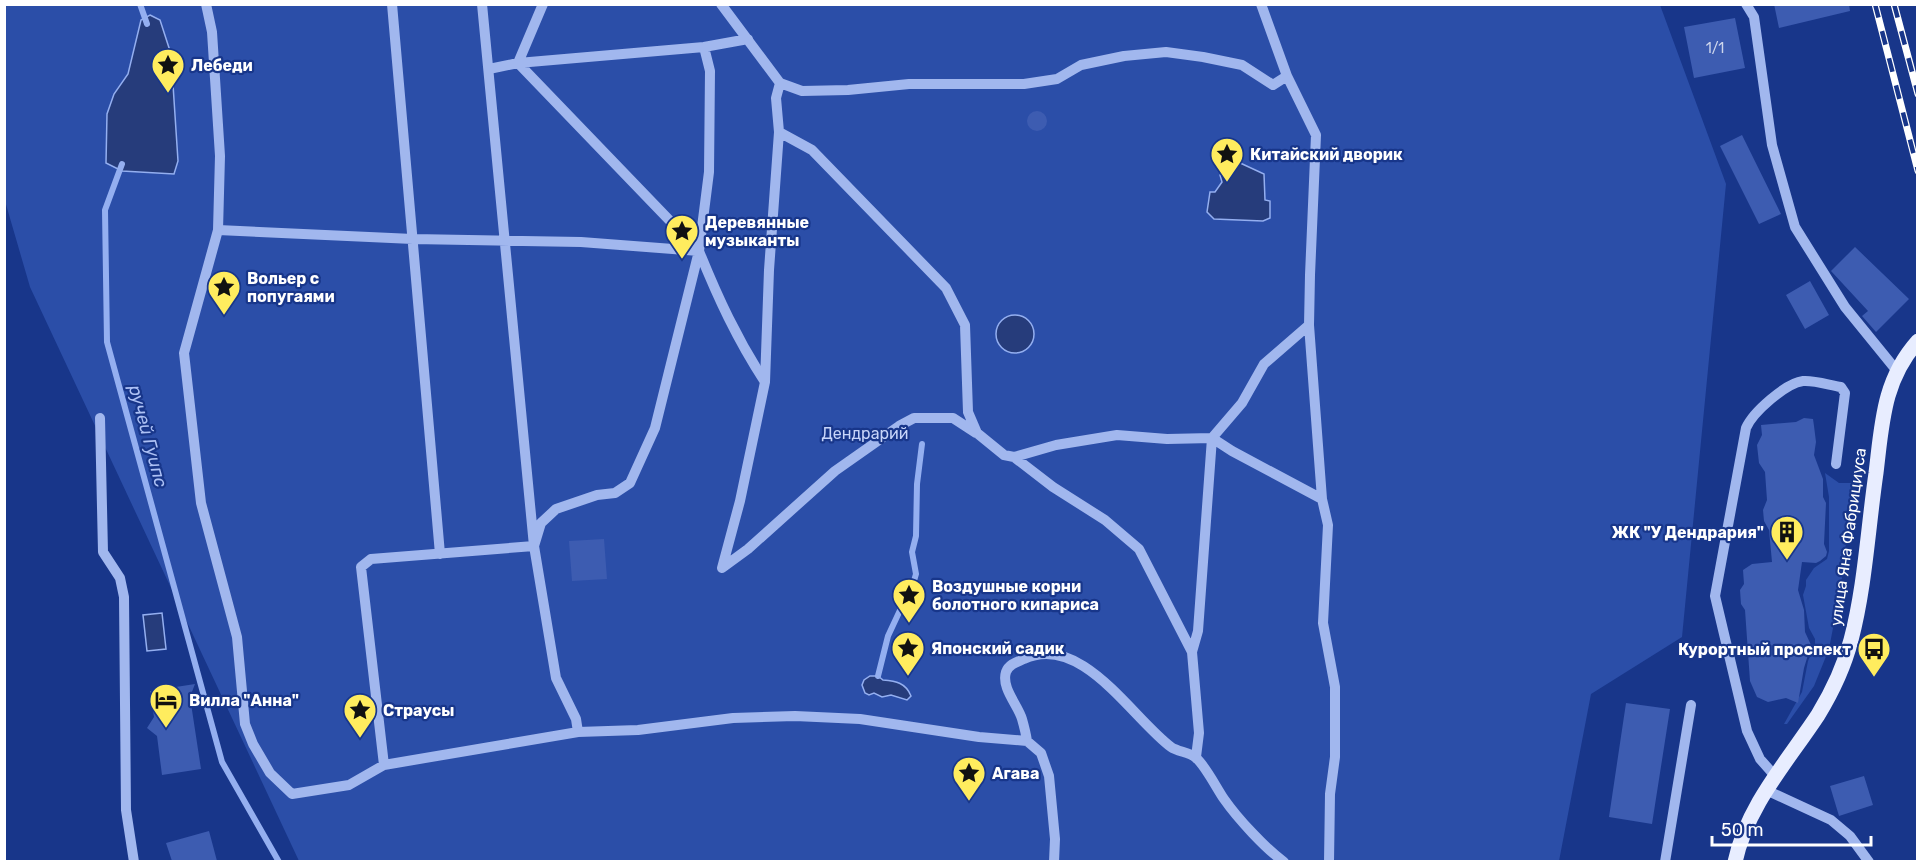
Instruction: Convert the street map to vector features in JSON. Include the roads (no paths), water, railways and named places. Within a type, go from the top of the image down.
[{"type":"main road","name":"улица Яна Фабрициуса","points":[[1734,861],[1747,826],[1766,790],[1818,714],[1837,681],[1851,640],[1860,595],[1885,399],[1906,354],[1917,341]]},
{"type":"lane","points":[[206,4],[212,32],[220,156],[218,230],[184,353],[201,503],[237,637],[245,724],[253,744],[270,773],[292,794],[349,785],[384,765],[578,732],[638,730],[733,718],[795,716],[860,719],[979,737],[1028,741]]},
{"type":"lane","points":[[392,4],[440,554]]},
{"type":"lane","points":[[482,4],[534,546],[556,678],[576,719],[578,732]]},
{"type":"lane","points":[[518,63],[543,4]]},
{"type":"lane","points":[[721,4],[780,83],[802,91],[848,90],[909,84],[1024,84],[1057,79],[1081,65],[1124,56],[1166,52],[1242,65],[1273,85],[1287,76]]},
{"type":"lane","points":[[1261,4],[1287,76],[1316,135],[1309,325],[1322,499],[1328,525],[1323,622],[1335,687],[1335,757],[1330,794],[1329,861]]},
{"type":"lane","points":[[1746,4],[1755,17]]},
{"type":"lane","points":[[1754,4],[1772,145],[1796,227],[1845,307],[1897,371]]},
{"type":"lane","points":[[489,69],[518,63],[704,47],[748,39]]},
{"type":"lane","points":[[534,546],[541,523],[556,509],[597,495],[615,493],[630,483],[655,428],[699,251],[709,172],[710,71],[704,47]]},
{"type":"lane","points":[[518,63],[699,251],[741,346],[765,382]]},
{"type":"lane","points":[[780,83],[776,98],[780,132],[769,270],[765,382],[740,501],[722,568],[748,549],[835,471],[899,426],[914,418],[954,418],[1004,455],[1014,457],[1105,520],[1139,549],[1192,651]]},
{"type":"lane","points":[[780,132],[812,150],[946,288],[965,326],[968,412],[976,433]]},
{"type":"lane","points":[[218,230],[413,239],[581,242],[699,251]]},
{"type":"lane","points":[[1196,757],[1199,733],[1192,651],[1198,631],[1212,438],[1242,403],[1263,364],[1309,325]]},
{"type":"lane","points":[[1775,777],[1760,759],[1747,731],[1715,596],[1746,428],[1750,418],[1788,385],[1804,381],[1841,387],[1845,393],[1836,464]]},
{"type":"lane","points":[[100,418],[103,552],[120,578],[124,597],[126,810],[134,861]]},
{"type":"lane","points":[[1014,457],[1056,445],[1117,435],[1167,439],[1212,438],[1322,499]]},
{"type":"lane","points":[[384,765],[361,567],[370,559],[534,546]]},
{"type":"lane","points":[[1054,861],[1055,839],[1049,776],[1041,753],[1028,741],[1022,717],[1006,686],[1006,673],[1011,665],[1031,656],[1061,654],[1086,668],[1116,692],[1173,749],[1196,757],[1226,802],[1272,853],[1284,861]]},
{"type":"lane","points":[[1665,861],[1690,705]]},
{"type":"lane","points":[[1766,790],[1831,820],[1850,836],[1869,861]]},
{"type":"waterway","name":"ручей Гуипс","points":[[140,4],[147,24]]},
{"type":"waterway","name":"ручей Гуипс","points":[[122,164],[105,210],[107,342],[222,762],[279,862]]},
{"type":"waterway","points":[[911,591],[916,574],[912,552],[916,536],[917,484],[922,444]]},
{"type":"waterway","points":[[878,676],[888,636],[902,606]]},
{"type":"railway","points":[[1875,4],[1918,171]]},
{"type":"railway","points":[[1894,4],[1918,94]]},
{"type":"place","name":"Лебеди","points":[[168,94]]},
{"type":"place","name":"Китайский дворик","points":[[1227,183]]},
{"type":"place","name":"Деревянные музыканты","points":[[682,260]]},
{"type":"place","name":"Вольер с попугаями","points":[[224,316]]},
{"type":"place","name":"ЖК \"У Дендрария\"","points":[[1787,561]]},
{"type":"place","name":"Воздушные корни болотного кипариса","points":[[909,624]]},
{"type":"place","name":"Японский садик","points":[[908,677]]},
{"type":"place","name":"Курортный проспект","points":[[1874,678]]},
{"type":"place","name":"Вилла \"Анна\"","points":[[166,729]]},
{"type":"place","name":"Страусы","points":[[360,739]]},
{"type":"place","name":"Агава","points":[[969,802]]},
{"type":"park label","name":"Дендрарий","points":[[865,433]]}]
